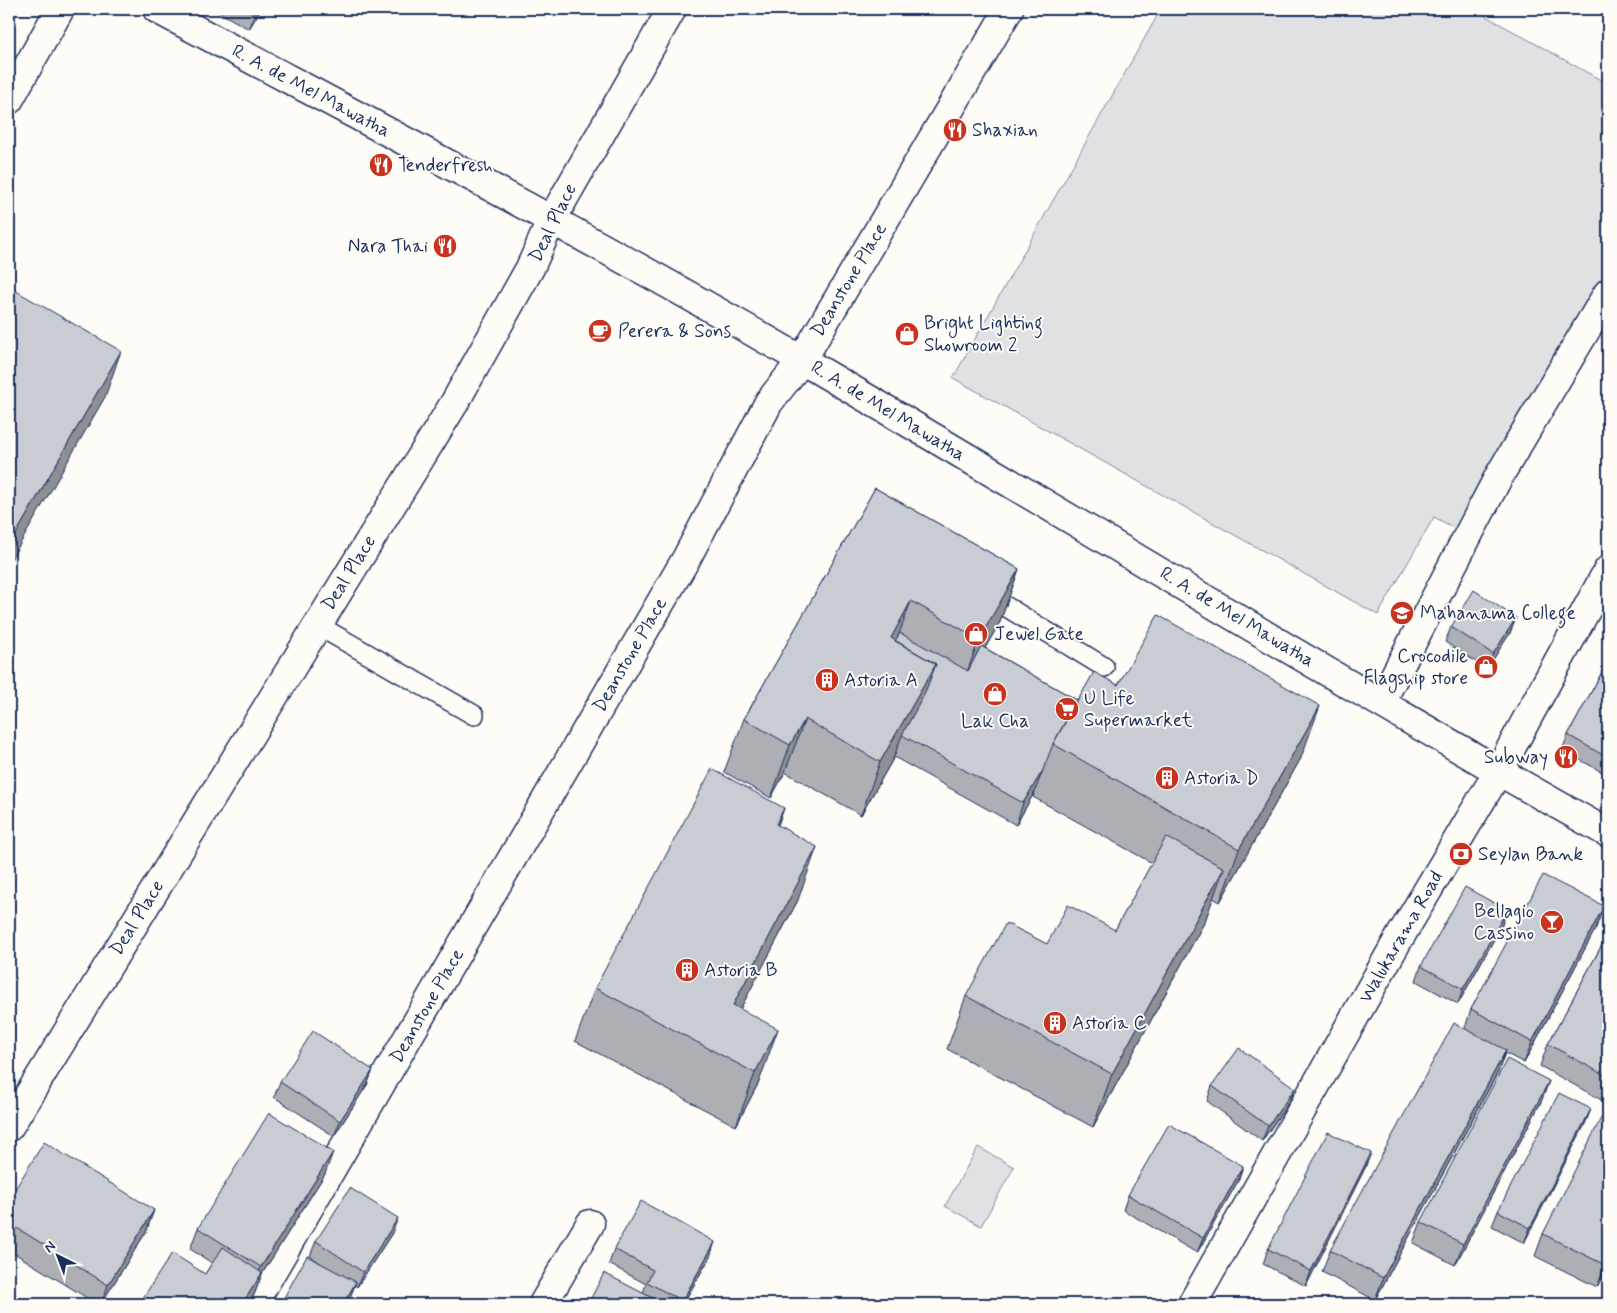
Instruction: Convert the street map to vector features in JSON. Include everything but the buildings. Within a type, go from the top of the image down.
[{"type":"main road","points":[[9,100],[60,9]]},
{"type":"main road","name":"R. A. de Mel Mawatha","points":[[157,9],[552,219],[802,360],[1498,772],[1608,833]]},
{"type":"main road","name":"Deal Place","points":[[9,1127],[455,402],[530,268],[552,219],[672,9]]},
{"type":"main road","name":"Deanstone Place","points":[[253,1304],[686,559],[769,402],[802,360],[1009,9]]},
{"type":"main road","points":[[1381,702],[1500,476],[1608,293]]},
{"type":"main road","name":"Walukarama Road","points":[[1192,1304],[1397,942],[1498,772],[1608,570]]},
{"type":"main road","points":[[543,1304],[590,1224]]},
{"type":"lane","points":[[970,584],[1104,668]]},
{"type":"lane","points":[[317,624],[474,715]]},
{"type":"shaded area","points":[[1161,9],[1473,9],[1608,84],[1608,307],[1477,540],[1434,517],[1378,615],[953,378]]},
{"type":"shaded area","points":[[978,1147],[1014,1167],[981,1226],[945,1206]]},
{"type":"place","name":"Shaxian","points":[[955,130]]},
{"type":"place","name":"Tenderfresh","points":[[381,165]]},
{"type":"place","name":"Nara Thai","points":[[445,246]]},
{"type":"place","name":"Perera & Sons","points":[[600,331]]},
{"type":"place","name":"Bright Lighting Showroom 2","points":[[907,334]]},
{"type":"place","name":"Mahanama College","points":[[1402,613]]},
{"type":"place","name":"Jewel Gate","points":[[976,634]]},
{"type":"place","name":"Crocodile Flagship store","points":[[1486,667]]},
{"type":"place","name":"Astoria A","points":[[827,680]]},
{"type":"place","name":"Lak Cha","points":[[995,694]]},
{"type":"place","name":"U Life Supermarket","points":[[1067,709]]},
{"type":"place","name":"Subway","points":[[1566,757]]},
{"type":"place","name":"Astoria D","points":[[1167,778]]},
{"type":"place","name":"Seylan Bank","points":[[1461,854]]},
{"type":"place","name":"Bellagio Cassino","points":[[1552,922]]},
{"type":"place","name":"Astoria B","points":[[687,970]]},
{"type":"place","name":"Astoria C","points":[[1055,1023]]}]
